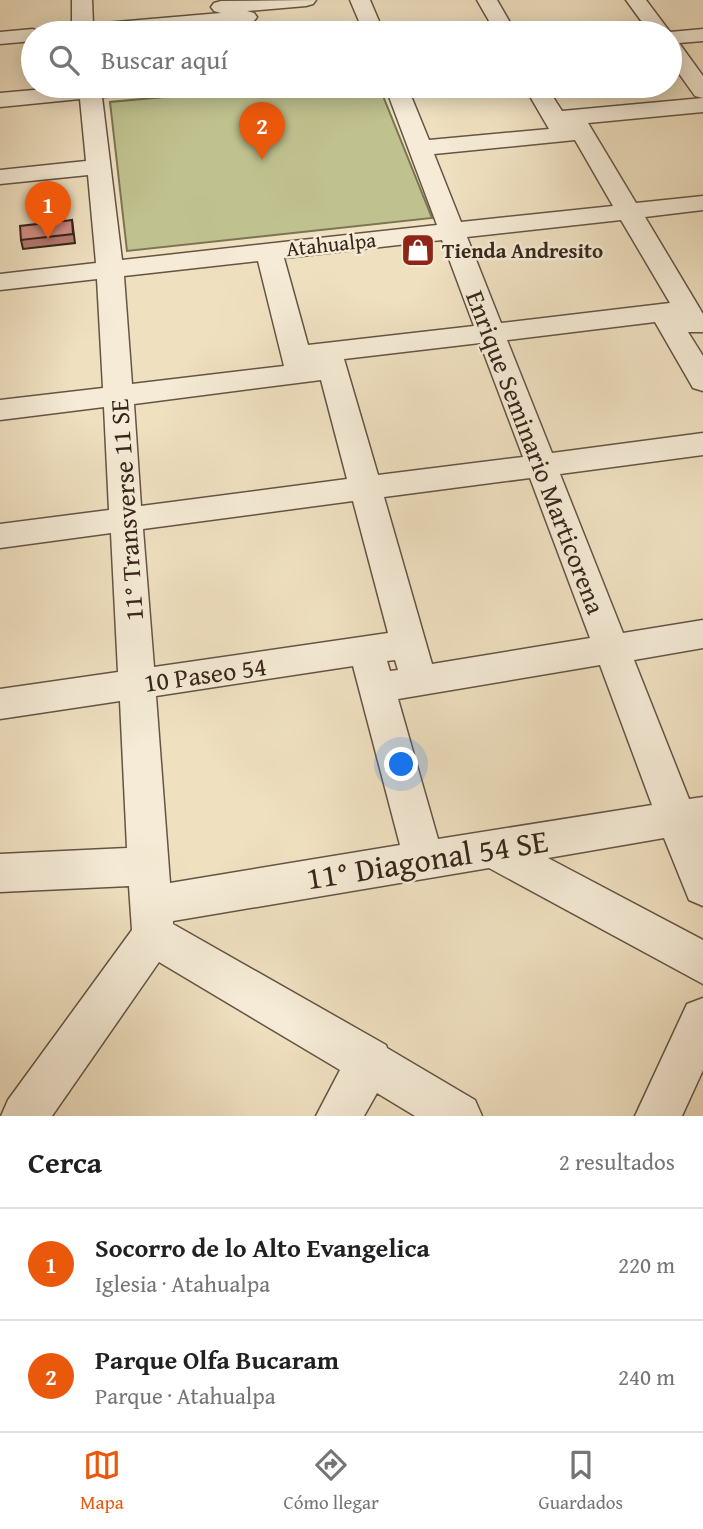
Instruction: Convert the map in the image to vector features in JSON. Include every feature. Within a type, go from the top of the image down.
[{"type":"street","points":[[82,0],[83,21]]},
{"type":"street","points":[[146,21],[214,9],[247,18],[306,0]]},
{"type":"street","points":[[360,0],[369,21]]},
{"type":"street","points":[[487,0],[499,21]]},
{"type":"street","points":[[636,0],[651,21]]},
{"type":"street","points":[[682,37],[703,35]]},
{"type":"street","points":[[0,38],[21,36]]},
{"type":"street","points":[[682,62],[703,91]]},
{"type":"street","points":[[0,100],[21,97]]},
{"type":"street","name":"11° Transverse 11 SE","points":[[91,98],[110,269],[151,902]]},
{"type":"street","name":"Enrique Seminario Marticorena","points":[[401,98],[612,649],[690,816],[703,886]]},
{"type":"street","points":[[546,98],[627,211],[684,320],[703,381]]},
{"type":"street","points":[[421,148],[703,105]]},
{"type":"street","points":[[0,177],[99,167]]},
{"type":"street","name":"Atahualpa","points":[[0,282],[703,203]]},
{"type":"street","points":[[269,251],[298,365]]},
{"type":"street","points":[[0,410],[119,397],[490,333],[684,320]]},
{"type":"street","points":[[330,361],[419,681]]},
{"type":"street","points":[[0,536],[703,444]]},
{"type":"street","points":[[377,688],[703,634]]},
{"type":"street","name":"10 Paseo 54","points":[[0,704],[409,644]]},
{"type":"street","points":[[367,650],[424,860]]},
{"type":"street","name":"11° Diagonal 54 SE","points":[[0,873],[151,902],[690,816]]},
{"type":"street","points":[[493,849],[703,963]]},
{"type":"street","points":[[24,1116],[151,902],[370,1061],[459,1116]]},
{"type":"street","points":[[658,1116],[703,1020]]},
{"type":"street","points":[[339,1116],[370,1061]]},
{"type":"green space","points":[[154,98],[384,98],[432,218],[127,251],[110,102]]},
{"type":"building","points":[[72,220],[73,234],[21,240],[20,226]]},
{"type":"building","points":[[427,239],[431,249],[408,252],[405,241]]},
{"type":"place","name":"Parque Olfa Bucaram","points":[[262,160]]},
{"type":"place","name":"Socorro de lo Alto Evangelica","points":[[48,239]]},
{"type":"place","name":"Tienda Andresito","points":[[418,250]]}]
